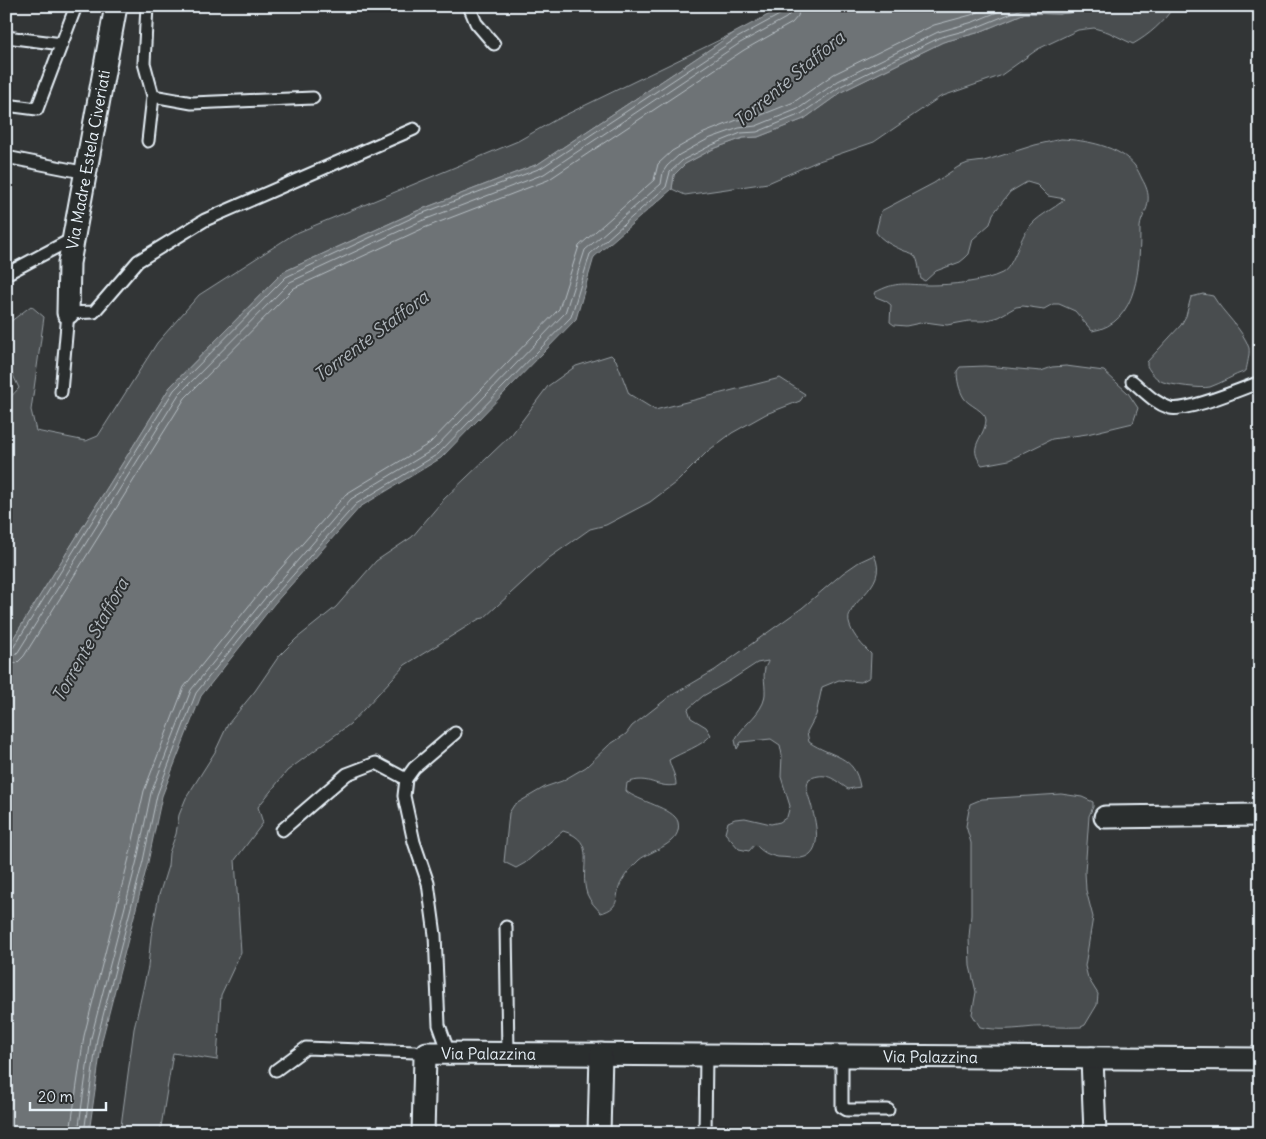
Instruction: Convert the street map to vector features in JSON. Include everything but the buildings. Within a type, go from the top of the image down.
[{"type":"street","name":"Via Madre Estela Civeriati","points":[[68,313],[69,263],[87,173],[116,6]]},
{"type":"street","points":[[1105,817],[1260,815]]},
{"type":"street","name":"Via Palazzina","points":[[422,1053],[1260,1059]]},
{"type":"street","name":"Via Palazzina","points":[[422,1053],[426,1057],[423,1133]]},
{"type":"street","points":[[599,1133],[601,1054]]},
{"type":"street","points":[[1092,1058],[1095,1133]]},
{"type":"lane","points":[[6,105],[37,109],[76,6]]},
{"type":"lane","points":[[147,6],[144,63],[153,96],[148,141]]},
{"type":"lane","points":[[469,6],[476,23],[494,44]]},
{"type":"lane","points":[[6,38],[62,44]]},
{"type":"lane","points":[[153,96],[192,103],[313,98]]},
{"type":"lane","points":[[61,392],[68,313],[94,312],[138,261],[205,220],[414,129]]},
{"type":"lane","points":[[6,157],[87,173]]},
{"type":"lane","points":[[6,274],[74,238]]},
{"type":"lane","points":[[1132,381],[1153,400],[1172,408],[1199,404],[1260,382]]},
{"type":"lane","points":[[449,1052],[439,1025],[435,934],[428,883],[414,842],[404,796],[406,779],[414,768],[455,733]]},
{"type":"lane","points":[[282,830],[348,774],[376,763],[406,779]]},
{"type":"lane","points":[[506,927],[508,1053]]},
{"type":"lane","points":[[276,1070],[306,1048],[422,1053]]},
{"type":"lane","points":[[705,1133],[706,1055]]},
{"type":"lane","points":[[842,1056],[842,1107],[847,1110],[888,1110]]},
{"type":"shaded area","points":[[1086,6],[1174,6],[1156,28],[1133,44],[1108,32],[1094,28],[1078,30],[1038,49],[1000,76],[940,97],[874,142],[816,162],[768,183],[685,195],[672,189],[674,175],[685,164],[713,149],[743,138],[758,137],[804,119],[843,91],[943,42],[977,33],[1025,13],[1059,14],[1075,12]]},
{"type":"shaded area","points":[[734,33],[538,164],[417,211],[283,272],[170,387],[6,650],[6,402],[19,388],[6,360],[6,325],[31,306],[44,317],[31,410],[36,431],[86,441],[98,436],[157,343],[199,295],[294,234],[518,141],[555,120]]},
{"type":"shaded area","points":[[1061,139],[1101,145],[1120,153],[1135,166],[1147,190],[1148,204],[1140,227],[1139,258],[1134,290],[1128,305],[1119,317],[1108,326],[1092,331],[1075,311],[1059,304],[1053,304],[1044,309],[1016,307],[998,317],[984,321],[969,321],[947,325],[925,322],[906,326],[894,325],[890,322],[891,305],[876,297],[874,293],[889,286],[957,284],[986,279],[1002,273],[1013,260],[1024,235],[1031,225],[1065,199],[1048,196],[1037,185],[1027,182],[1010,192],[993,214],[990,224],[973,239],[969,254],[965,258],[960,262],[936,271],[925,281],[921,279],[918,263],[914,255],[887,242],[876,232],[881,211],[968,163],[984,161]]},
{"type":"shaded area","points":[[1203,294],[1213,296],[1246,341],[1249,348],[1249,356],[1246,371],[1210,387],[1186,386],[1163,382],[1152,373],[1147,366],[1147,362],[1181,325],[1186,316],[1191,297]]},
{"type":"shaded area","points":[[611,355],[616,360],[629,394],[655,410],[780,378],[805,394],[800,401],[766,414],[732,433],[708,451],[679,480],[650,502],[606,525],[590,529],[549,558],[484,618],[479,619],[405,665],[350,724],[287,771],[258,807],[263,823],[235,860],[241,952],[221,995],[217,1060],[173,1053],[160,1133],[120,1133],[134,1029],[148,967],[151,936],[179,815],[186,798],[215,752],[228,724],[255,691],[279,656],[296,639],[336,607],[376,561],[412,537],[444,499],[512,434],[548,386],[576,366]]},
{"type":"shaded area","points":[[985,366],[1041,371],[1052,367],[1066,366],[1104,371],[1128,393],[1138,408],[1133,423],[1087,434],[1052,439],[1009,460],[982,465],[976,452],[976,447],[986,420],[980,411],[964,398],[957,378],[957,371],[960,367]]},
{"type":"shaded area","points":[[874,555],[877,567],[876,577],[849,617],[850,626],[854,634],[871,654],[870,677],[861,682],[839,680],[822,687],[816,715],[807,732],[809,742],[848,762],[857,776],[860,787],[848,789],[834,779],[825,776],[809,779],[807,792],[816,827],[816,843],[808,855],[801,858],[778,857],[765,853],[755,844],[749,851],[739,849],[725,833],[728,822],[735,819],[745,818],[771,824],[780,822],[787,817],[790,806],[781,777],[782,755],[780,745],[771,739],[741,742],[737,749],[735,740],[763,703],[765,694],[764,672],[768,661],[757,663],[703,696],[688,709],[691,718],[706,727],[711,735],[697,746],[669,760],[676,785],[669,786],[641,780],[627,783],[626,791],[631,795],[663,809],[675,817],[678,822],[678,830],[676,836],[665,846],[644,856],[630,870],[619,886],[615,904],[612,908],[601,913],[588,897],[585,884],[584,848],[581,841],[563,831],[525,863],[516,868],[504,862],[509,813],[514,805],[586,767],[609,745],[626,734],[632,726],[669,697],[715,670],[802,608],[843,573]]},
{"type":"shaded area","points":[[1061,794],[1082,797],[1093,802],[1089,816],[1085,872],[1086,890],[1093,917],[1085,966],[1088,978],[1098,994],[1097,1005],[1085,1025],[1081,1027],[1000,1029],[980,1027],[972,1014],[976,992],[970,966],[971,843],[966,826],[970,804],[982,799]]},
{"type":"water","name":"Torrente Staffora","points":[[785,6],[1086,6],[1075,12],[1059,14],[1025,13],[977,33],[943,42],[843,91],[804,119],[758,137],[743,138],[713,149],[685,164],[674,175],[672,189],[594,257],[576,319],[441,458],[360,507],[274,604],[201,696],[162,796],[148,862],[102,1040],[89,1133],[6,1133],[6,650],[170,387],[283,272],[417,211],[538,164],[734,33]]}]
